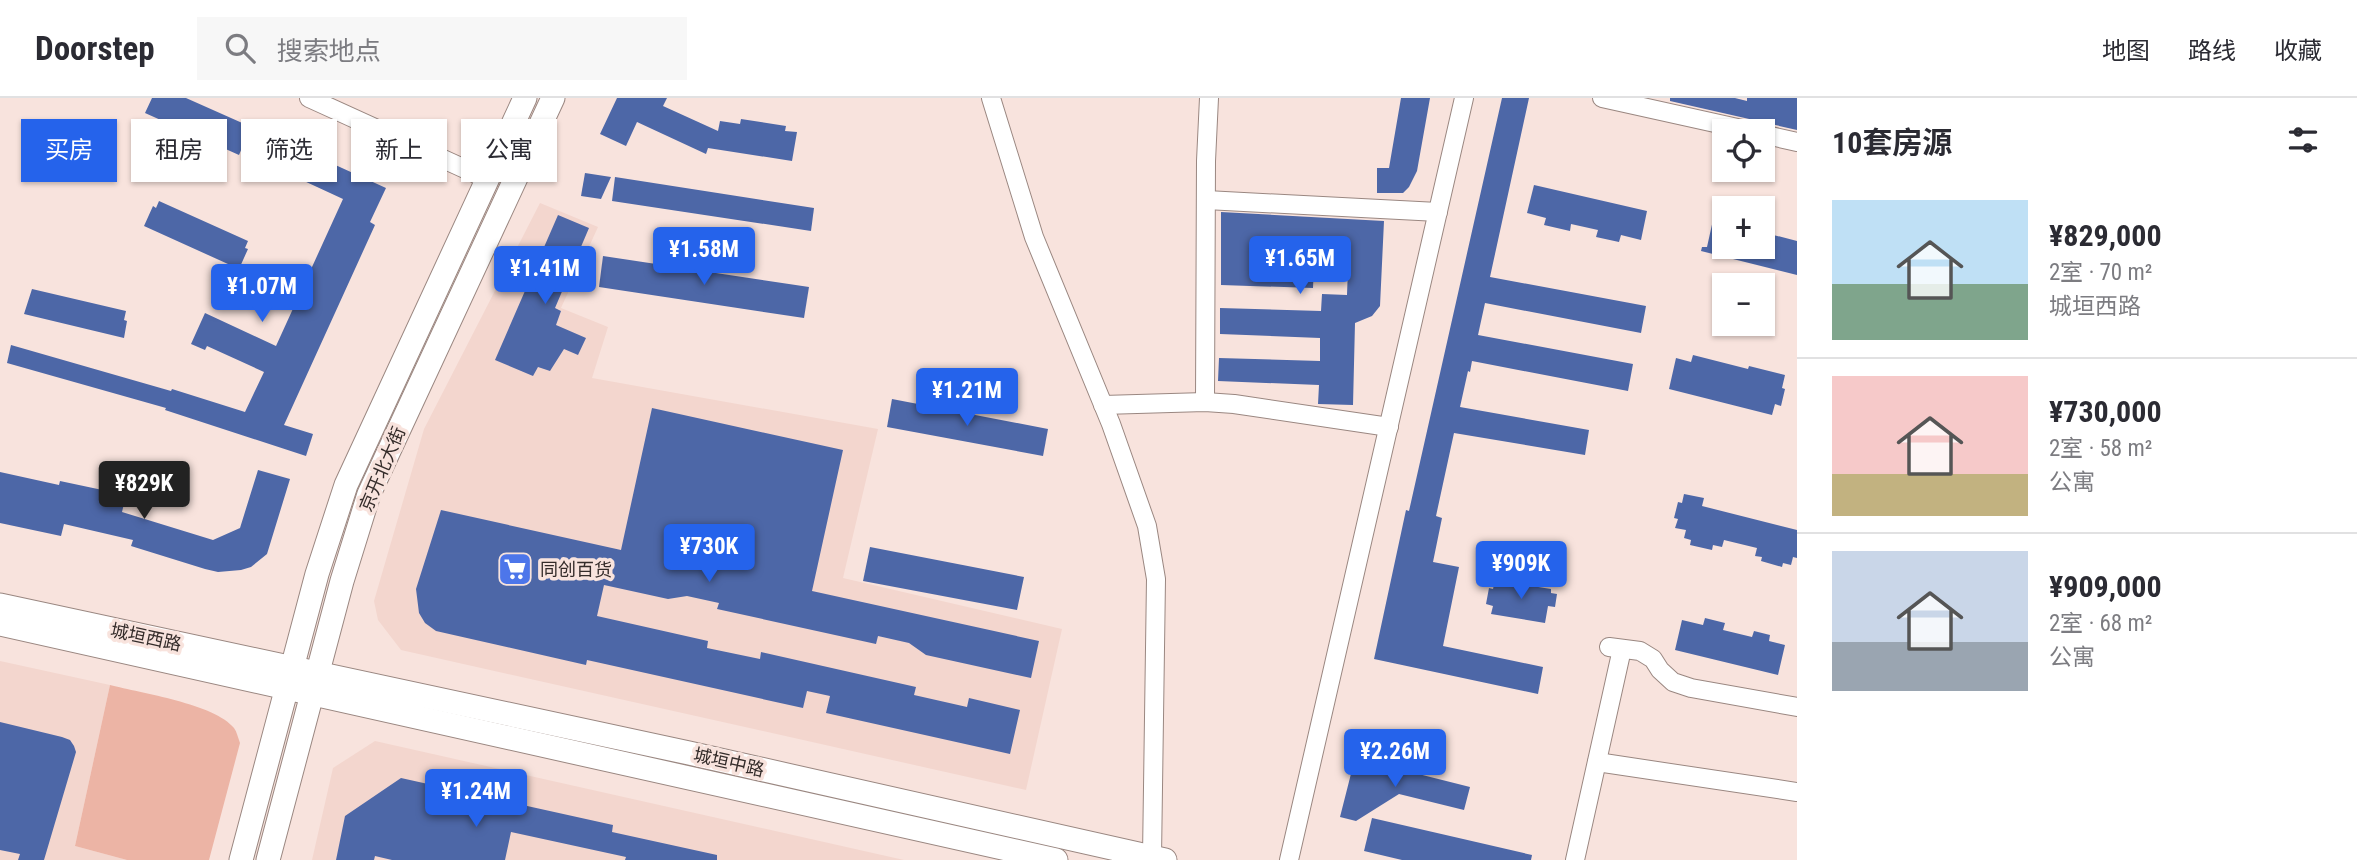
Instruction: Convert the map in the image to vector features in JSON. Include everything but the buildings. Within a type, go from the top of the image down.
[{"type":"main road","name":"京开北大街","points":[[515,119],[525,98]]},
{"type":"main road","name":"京开北大街","points":[[268,860],[342,581],[369,494],[553,98]]},
{"type":"main road","name":"京开北大街","points":[[241,860],[317,574],[346,485],[486,182]]},
{"type":"main road","name":"城垣西路","points":[[0,605],[290,679]]},
{"type":"main road","name":"城垣西路","points":[[0,624],[290,679]]},
{"type":"main road","name":"城垣中路","points":[[290,679],[716,760],[1158,859]]},
{"type":"main road","name":"城垣中路","points":[[315,684],[1056,860]]},
{"type":"street","points":[[309,98],[461,167]]},
{"type":"street","points":[[991,98],[1034,237],[1103,405],[1147,526],[1156,579],[1158,859]]},
{"type":"street","points":[[1205,402],[1209,98]]},
{"type":"street","points":[[1289,860],[1464,98]]},
{"type":"street","points":[[1602,98],[1712,122]]},
{"type":"street","points":[[1775,137],[1797,142]]},
{"type":"street","points":[[1206,200],[1438,212]]},
{"type":"street","points":[[1103,405],[1205,402],[1300,412],[1389,427]]},
{"type":"street","points":[[1574,860],[1597,762],[1615,648],[1640,651],[1653,659],[1673,682],[1691,688],[1797,707]]},
{"type":"street","points":[[1597,762],[1797,792]]},
{"type":"shaded area","points":[[540,203],[598,227],[561,308],[608,327],[592,378],[878,429],[843,578],[1062,629],[1026,790],[401,650],[378,620],[374,601],[424,429]]},
{"type":"shaded area","points":[[0,661],[110,685],[75,846],[127,860],[0,860]]},
{"type":"shaded area","points":[[110,685],[195,706],[211,712],[235,730],[240,743],[209,860],[127,860],[75,846]]},
{"type":"shaded area","points":[[375,741],[904,860],[312,860],[333,768]]},
{"type":"place","name":"同创百货","points":[[515,569]]}]
